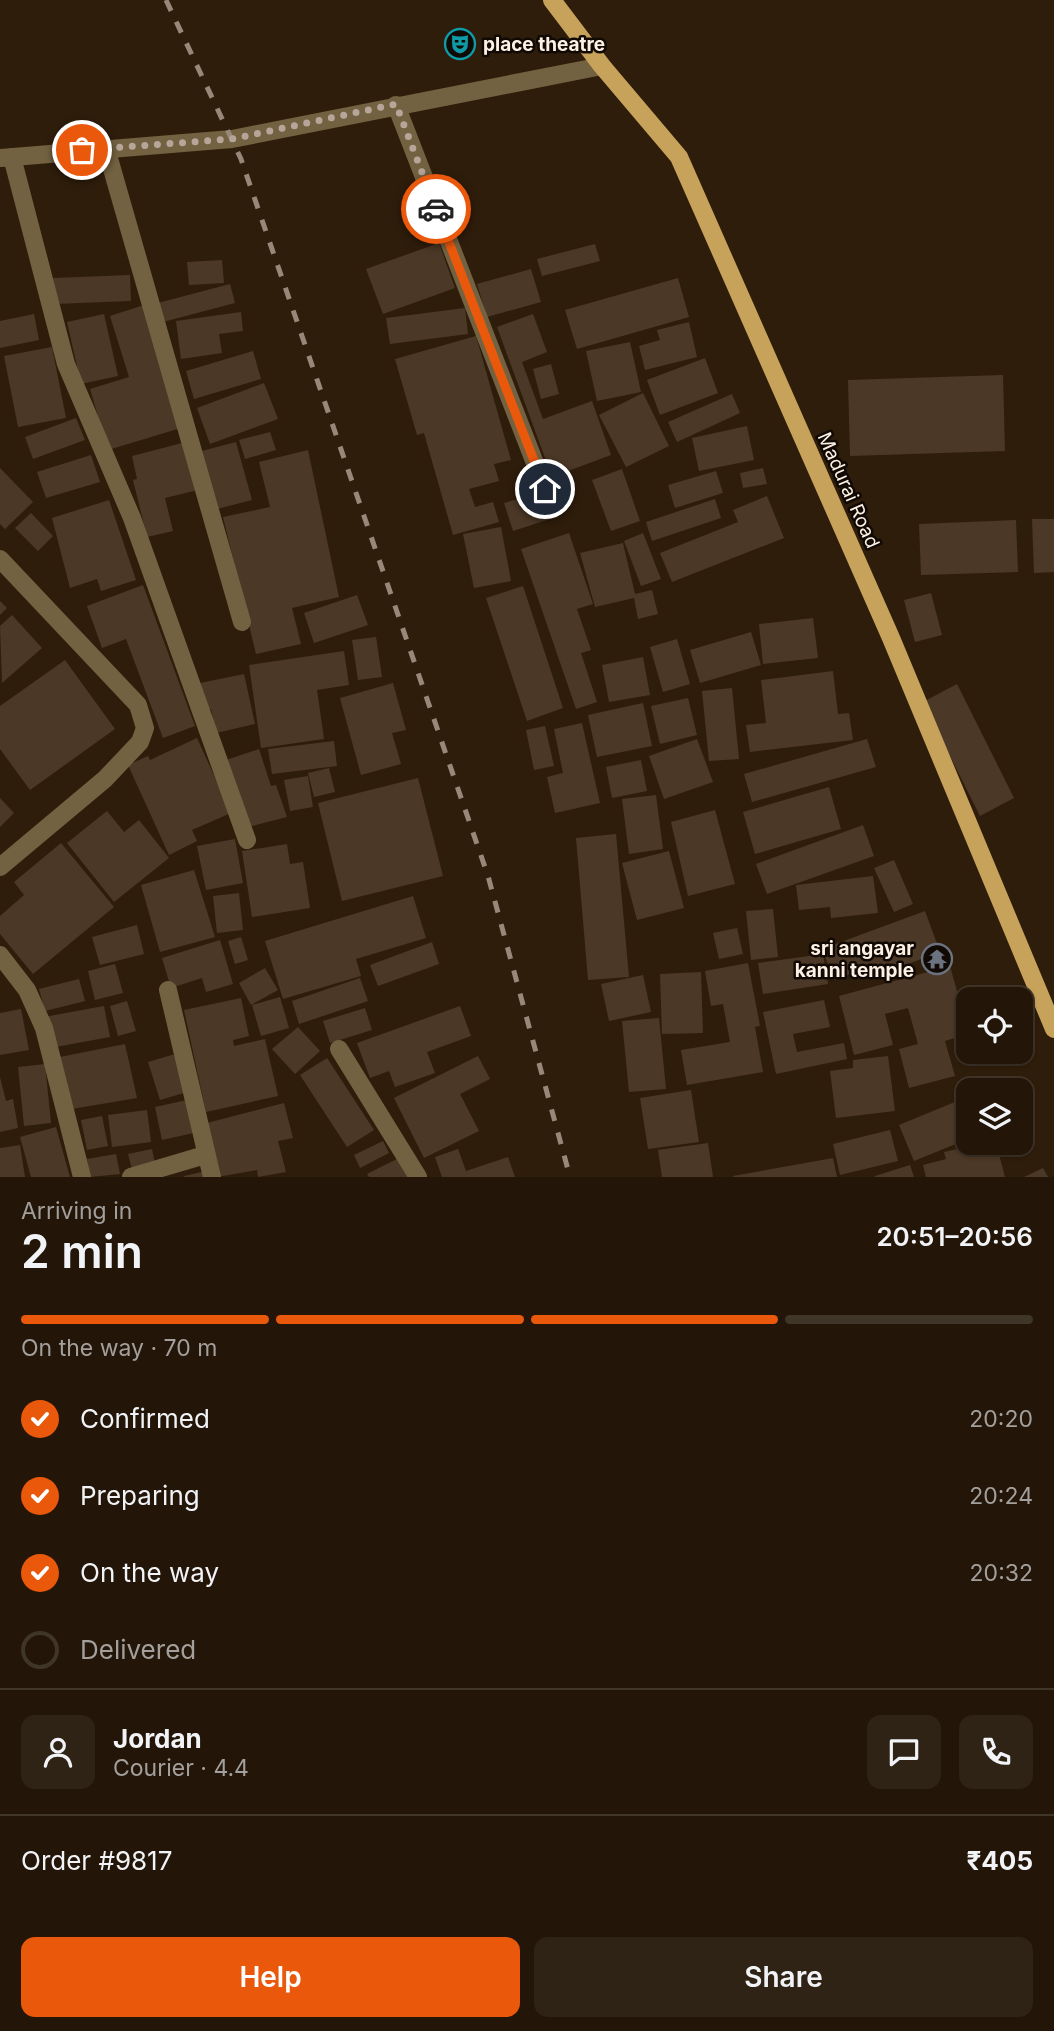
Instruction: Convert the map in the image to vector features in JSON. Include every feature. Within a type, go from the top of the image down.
[{"type":"main road","name":"Madurai Road","points":[[552,0],[602,66],[679,157],[891,638],[1054,1029]]},
{"type":"street","points":[[247,840],[132,518],[66,364],[6,158],[232,139],[396,104],[602,66]]},
{"type":"street","points":[[396,104],[545,489]]},
{"type":"street","points":[[106,148],[242,622]]},
{"type":"street","points":[[0,559],[138,705],[145,728],[140,742],[105,779],[0,867]]},
{"type":"street","points":[[0,955],[27,990],[44,1028],[82,1177]]},
{"type":"street","points":[[169,990],[205,1156],[212,1177]]},
{"type":"street","points":[[339,1049],[418,1177]]},
{"type":"street","points":[[131,1177],[205,1156]]},
{"type":"building","points":[[439,243],[455,288],[383,314],[366,269]]},
{"type":"building","points":[[595,244],[600,261],[542,276],[537,259]]},
{"type":"building","points":[[222,260],[224,283],[189,285],[187,262]]},
{"type":"building","points":[[531,269],[541,302],[487,317],[477,284]]},
{"type":"building","points":[[130,275],[131,301],[54,304],[53,278]]},
{"type":"building","points":[[678,278],[689,317],[577,349],[565,310]]},
{"type":"building","points":[[230,284],[235,303],[159,323],[154,304]]},
{"type":"building","points":[[144,305],[181,428],[108,450],[90,389],[129,377],[110,316]]},
{"type":"building","points":[[465,308],[468,334],[390,344],[386,318]]},
{"type":"building","points":[[241,312],[243,331],[219,334],[222,353],[181,359],[176,321]]},
{"type":"building","points":[[34,314],[39,340],[0,348],[0,321]]},
{"type":"building","points":[[104,314],[118,376],[81,384],[67,322]]},
{"type":"building","points":[[533,314],[547,352],[522,362],[543,419],[592,401],[611,455],[552,477],[497,327]]},
{"type":"building","points":[[689,322],[697,357],[645,370],[639,346],[660,340],[657,330]]},
{"type":"building","points":[[476,336],[511,460],[494,464],[499,481],[469,489],[475,507],[493,502],[499,522],[453,535],[424,433],[417,435],[395,359]]},
{"type":"building","points":[[630,342],[641,392],[597,401],[586,351]]},
{"type":"building","points":[[52,347],[66,418],[18,427],[4,356]]},
{"type":"building","points":[[253,351],[261,379],[194,399],[186,371]]},
{"type":"building","points":[[705,358],[718,393],[660,415],[647,380]]},
{"type":"building","points":[[551,364],[559,394],[541,399],[533,369]]},
{"type":"building","points":[[1003,375],[1005,451],[850,456],[848,380]]},
{"type":"building","points":[[264,383],[278,419],[210,444],[197,408]]},
{"type":"building","points":[[643,393],[669,446],[626,467],[599,415]]},
{"type":"building","points":[[732,394],[740,413],[677,442],[668,422]]},
{"type":"building","points":[[76,418],[85,440],[33,459],[25,437]]},
{"type":"building","points":[[747,426],[754,460],[699,471],[692,438]]},
{"type":"building","points":[[270,432],[276,450],[245,459],[239,440]]},
{"type":"building","points":[[186,442],[198,490],[165,498],[173,531],[147,537],[133,480],[137,479],[132,456]]},
{"type":"building","points":[[236,442],[252,500],[213,510],[198,452]]},
{"type":"building","points":[[308,450],[339,597],[292,608],[301,644],[256,654],[223,517],[270,507],[259,462]]},
{"type":"building","points":[[91,455],[100,482],[46,498],[37,472]]},
{"type":"building","points":[[0,468],[33,502],[5,529],[0,524]]},
{"type":"building","points":[[763,468],[767,484],[743,488],[740,473]]},
{"type":"building","points":[[622,469],[640,521],[611,531],[592,480]]},
{"type":"building","points":[[716,471],[723,493],[675,508],[668,485]]},
{"type":"building","points":[[542,492],[550,519],[513,531],[504,503]]},
{"type":"building","points":[[767,496],[784,538],[672,582],[660,553],[738,522],[733,510]]},
{"type":"building","points":[[715,499],[721,518],[652,541],[646,522]]},
{"type":"building","points":[[109,500],[136,580],[101,591],[97,579],[70,588],[52,518]]},
{"type":"building","points":[[31,513],[53,536],[38,551],[15,528]]},
{"type":"building","points":[[1032,519],[1054,519],[1054,572],[1034,573]]},
{"type":"building","points":[[1016,520],[1018,572],[921,575],[919,524]]},
{"type":"building","points":[[501,527],[511,581],[474,588],[463,534]]},
{"type":"building","points":[[569,533],[593,604],[577,609],[591,650],[581,653],[597,702],[576,709],[521,549]]},
{"type":"building","points":[[643,533],[661,579],[641,586],[624,541]]},
{"type":"building","points":[[623,543],[635,594],[652,590],[658,614],[638,619],[634,598],[595,607],[580,553]]},
{"type":"building","points":[[143,585],[195,726],[163,738],[126,639],[102,648],[87,606]]},
{"type":"building","points":[[523,586],[563,708],[527,721],[486,598]]},
{"type":"building","points":[[931,593],[942,635],[915,642],[904,600]]},
{"type":"building","points":[[357,595],[368,625],[314,643],[304,613]]},
{"type":"building","points":[[0,601],[7,608],[0,615]]},
{"type":"building","points":[[12,615],[42,648],[2,683],[0,626]]},
{"type":"building","points":[[813,618],[818,658],[763,664],[759,624]]},
{"type":"building","points":[[751,632],[761,665],[700,683],[690,650]]},
{"type":"building","points":[[376,637],[382,677],[358,680],[352,640]]},
{"type":"building","points":[[677,639],[690,684],[663,692],[650,647]]},
{"type":"building","points":[[344,651],[349,685],[317,690],[324,739],[261,748],[249,665]]},
{"type":"building","points":[[643,657],[650,695],[609,702],[602,665]]},
{"type":"building","points":[[65,660],[115,729],[30,790],[0,749],[0,706]]},
{"type":"building","points":[[833,671],[838,714],[849,713],[853,740],[750,752],[746,725],[766,723],[761,680]]},
{"type":"building","points":[[244,674],[255,724],[216,733],[211,709],[206,710],[200,683]]},
{"type":"building","points":[[393,683],[406,730],[392,733],[401,764],[361,775],[340,698]]},
{"type":"building","points":[[957,684],[1014,798],[980,816],[923,702]]},
{"type":"building","points":[[732,688],[739,759],[709,761],[702,691]]},
{"type":"building","points":[[688,698],[697,735],[660,744],[651,706]]},
{"type":"building","points":[[643,703],[652,746],[597,757],[588,715]]},
{"type":"building","points":[[582,723],[600,803],[555,813],[547,777],[563,773],[554,729]]},
{"type":"building","points":[[545,726],[554,766],[534,770],[526,730]]},
{"type":"building","points":[[197,738],[231,813],[192,830],[197,841],[169,855],[128,765],[148,756],[150,760]]},
{"type":"building","points":[[697,739],[713,782],[664,799],[649,756]]},
{"type":"building","points":[[867,739],[876,767],[752,802],[744,774]]},
{"type":"building","points":[[334,741],[337,766],[272,774],[268,749]]},
{"type":"building","points":[[259,749],[271,786],[276,785],[287,817],[248,827],[226,760]]},
{"type":"building","points":[[641,760],[647,791],[612,798],[606,767]]},
{"type":"building","points":[[329,768],[335,792],[314,797],[308,773]]},
{"type":"building","points":[[308,776],[313,807],[290,811],[284,780]]},
{"type":"building","points":[[418,778],[443,876],[342,901],[318,803]]},
{"type":"building","points":[[829,787],[841,829],[755,854],[743,812]]},
{"type":"building","points":[[656,795],[663,849],[629,854],[622,799]]},
{"type":"building","points":[[0,798],[14,813],[0,827]]},
{"type":"building","points":[[715,810],[735,884],[688,896],[671,822]]},
{"type":"building","points":[[107,811],[124,832],[139,820],[169,858],[114,902],[67,843]]},
{"type":"building","points":[[863,825],[874,856],[767,894],[756,864]]},
{"type":"building","points":[[616,834],[629,977],[588,980],[576,838]]},
{"type":"building","points":[[235,839],[243,883],[206,890],[197,846]]},
{"type":"building","points":[[61,843],[114,907],[33,974],[0,934],[0,916],[24,895],[14,882]]},
{"type":"building","points":[[287,844],[290,864],[303,862],[310,908],[252,917],[242,851]]},
{"type":"building","points":[[669,851],[684,908],[637,920],[622,863]]},
{"type":"building","points":[[894,860],[913,904],[894,912],[874,868]]},
{"type":"building","points":[[194,870],[215,937],[160,952],[141,885]]},
{"type":"building","points":[[873,876],[878,913],[831,918],[830,907],[799,910],[796,885]]},
{"type":"building","points":[[239,893],[243,930],[217,933],[213,896]]},
{"type":"building","points":[[413,896],[426,938],[356,959],[361,976],[283,999],[265,941]]},
{"type":"building","points":[[773,909],[778,957],[751,960],[746,911]]},
{"type":"building","points":[[925,911],[940,952],[876,976],[873,966],[834,980],[822,949]]},
{"type":"building","points":[[137,925],[144,954],[100,965],[92,937]]},
{"type":"building","points":[[737,928],[743,954],[719,959],[713,933]]},
{"type":"building","points":[[241,937],[248,960],[235,964],[228,941]]},
{"type":"building","points":[[220,940],[233,984],[206,992],[202,978],[171,988],[162,958]]},
{"type":"building","points":[[432,942],[439,964],[378,986],[370,965]]},
{"type":"building","points":[[823,954],[828,984],[763,994],[758,963]]},
{"type":"building","points":[[748,963],[760,1026],[755,1027],[763,1072],[687,1085],[681,1050],[730,1042],[723,1004],[711,1006],[705,971]]},
{"type":"building","points":[[115,964],[123,993],[95,1000],[88,971]]},
{"type":"building","points":[[950,966],[956,988],[956,1038],[945,1041],[955,1076],[909,1088],[899,1049],[918,1044],[908,1008],[885,1014],[893,1045],[854,1055],[839,996]]},
{"type":"building","points":[[265,968],[278,990],[251,1005],[239,983]]},
{"type":"building","points":[[701,972],[703,1033],[662,1034],[660,974]]},
{"type":"building","points":[[643,975],[651,1012],[609,1021],[601,984]]},
{"type":"building","points":[[360,978],[368,1001],[299,1024],[292,1001]]},
{"type":"building","points":[[79,979],[85,1001],[45,1011],[39,989]]},
{"type":"building","points":[[280,997],[289,1028],[261,1036],[252,1005]]},
{"type":"building","points":[[241,998],[249,1036],[233,1040],[234,1046],[265,1039],[278,1096],[206,1112],[184,1010]]},
{"type":"building","points":[[824,1000],[830,1027],[793,1034],[797,1052],[844,1043],[847,1059],[776,1074],[763,1012]]},
{"type":"building","points":[[127,1001],[136,1031],[118,1036],[110,1006]]},
{"type":"building","points":[[104,1006],[110,1037],[50,1048],[44,1017]]},
{"type":"building","points":[[460,1006],[471,1036],[427,1052],[435,1073],[395,1087],[389,1071],[370,1078],[357,1043]]},
{"type":"building","points":[[365,1008],[372,1030],[330,1043],[323,1021]]},
{"type":"building","points":[[21,1009],[29,1050],[0,1055],[0,1013]]},
{"type":"building","points":[[659,1018],[666,1089],[629,1092],[622,1021]]},
{"type":"building","points":[[298,1027],[320,1051],[295,1074],[272,1049]]},
{"type":"building","points":[[125,1044],[137,1098],[66,1110],[55,1058]]},
{"type":"building","points":[[175,1054],[187,1092],[160,1100],[148,1062]]},
{"type":"building","points":[[478,1056],[490,1079],[460,1094],[479,1131],[424,1158],[394,1098]]},
{"type":"building","points":[[888,1056],[895,1111],[836,1118],[830,1071],[853,1068],[853,1060]]},
{"type":"building","points":[[327,1058],[374,1130],[347,1147],[300,1075]]},
{"type":"building","points":[[45,1064],[51,1123],[24,1126],[18,1067]]},
{"type":"building","points":[[0,1077],[6,1101],[13,1099],[18,1128],[0,1132]]},
{"type":"building","points":[[691,1090],[699,1142],[648,1149],[640,1098]]},
{"type":"building","points":[[187,1100],[194,1133],[162,1140],[155,1107]]},
{"type":"building","points":[[956,1102],[956,1144],[914,1161],[899,1125]]},
{"type":"building","points":[[284,1103],[293,1138],[278,1141],[286,1172],[258,1177],[257,1170],[217,1177],[203,1124]]},
{"type":"building","points":[[147,1110],[151,1142],[112,1147],[108,1115]]},
{"type":"building","points":[[102,1116],[108,1146],[87,1150],[81,1120]]},
{"type":"building","points":[[56,1127],[70,1177],[31,1177],[20,1137]]},
{"type":"building","points":[[890,1130],[898,1161],[840,1175],[833,1144]]},
{"type":"building","points":[[383,1141],[389,1153],[360,1168],[354,1155]]},
{"type":"building","points":[[708,1143],[713,1177],[662,1177],[658,1150]]},
{"type":"building","points":[[20,1145],[25,1177],[0,1177],[0,1148]]},
{"type":"building","points":[[152,1149],[155,1164],[132,1169],[128,1154]]},
{"type":"building","points":[[458,1149],[466,1171],[508,1157],[515,1177],[442,1177],[435,1157]]},
{"type":"building","points":[[956,1149],[956,1155],[999,1155],[1005,1177],[926,1177],[923,1165],[946,1159],[944,1152]]},
{"type":"building","points":[[116,1154],[120,1174],[90,1177],[87,1159]]},
{"type":"building","points":[[401,1157],[412,1177],[369,1177],[367,1174]]},
{"type":"building","points":[[833,1158],[837,1177],[733,1177],[733,1176]]},
{"type":"building","points":[[910,1165],[914,1177],[875,1177],[875,1176]]},
{"type":"building","points":[[1043,1168],[1048,1177],[1024,1177]]},
{"type":"building","points":[[206,1171],[207,1177],[184,1177],[184,1176]]},
{"type":"railway","points":[[166,0],[241,159],[488,876],[570,1177]]},
{"type":"way so far","points":[[82,150],[232,139],[283,131],[396,104],[436,209]]},
{"type":"place","name":"place theatre","points":[[460,44]]},
{"type":"place","name":"sri angayar kanni temple","points":[[937,959]]},
{"type":"route","points":[[436,209],[545,489]]}]
